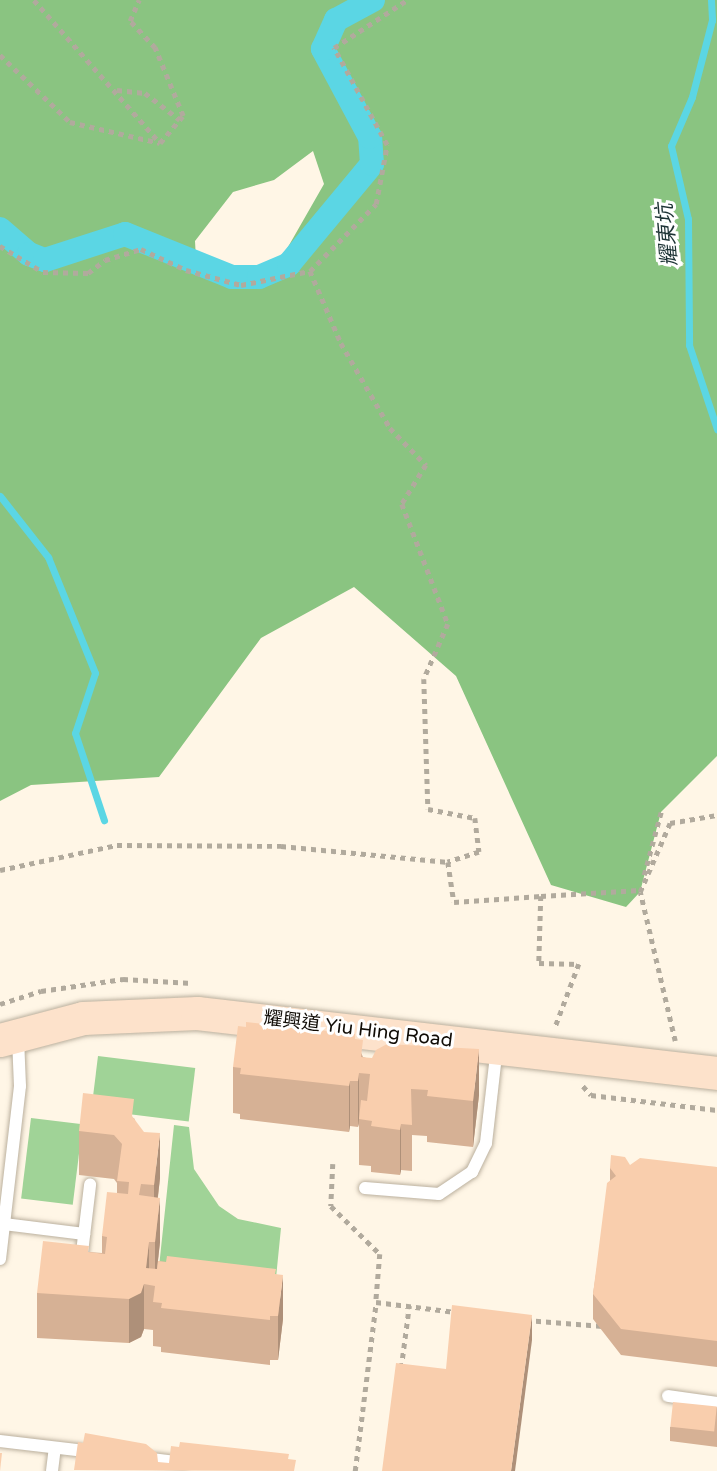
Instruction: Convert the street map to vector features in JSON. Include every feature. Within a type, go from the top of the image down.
[{"type":"street","name":"耀興道 Yiu Hing Road","points":[[8,1037],[83,1018],[185,1013],[717,1073]]},
{"type":"lane","points":[[0,1259],[20,1086],[8,1037]]},
{"type":"lane","points":[[365,1188],[439,1194],[472,1172],[486,1143],[497,1047]]},
{"type":"lane","points":[[79,1276],[90,1185]]},
{"type":"lane","points":[[4,1224],[84,1234]]},
{"type":"lane","points":[[668,1396],[717,1403]]},
{"type":"lane","points":[[0,1440],[203,1465]]},
{"type":"lane","points":[[52,1471],[55,1448]]},
{"type":"path","points":[[33,0],[116,90],[160,143]]},
{"type":"path","points":[[139,0],[130,21],[155,48],[183,116],[160,143]]},
{"type":"path","points":[[0,246],[43,272],[88,273],[105,260],[141,249],[186,270],[241,285],[310,271],[376,204],[387,145],[334,48],[407,0]]},
{"type":"path","points":[[0,55],[70,122],[160,143]]},
{"type":"path","points":[[116,90],[145,93],[180,120]]},
{"type":"path","points":[[0,870],[117,845],[281,846],[448,862],[480,852],[475,818],[428,809],[424,679],[448,624],[402,504],[426,466],[390,428],[341,343],[310,271]]},
{"type":"path","points":[[661,812],[640,892],[676,1044]]},
{"type":"path","points":[[640,892],[670,823],[717,816]]},
{"type":"path","points":[[448,862],[454,902],[640,892]]},
{"type":"path","points":[[541,896],[539,963],[579,964],[555,1029]]},
{"type":"path","points":[[333,1164],[331,1206],[380,1254],[355,1471]]},
{"type":"path","points":[[376,1302],[463,1312]]},
{"type":"path","points":[[400,1376],[408,1306]]},
{"type":"path","points":[[517,1319],[599,1329],[610,1321]]},
{"type":"green space","points":[[0,0],[717,0],[717,756],[661,812],[640,892],[626,907],[551,885],[456,676],[354,587],[261,638],[159,777],[31,785],[0,801]],"holes":[[[313,151],[324,184],[280,261],[242,273],[196,259],[195,241],[233,192],[274,180]]]},
{"type":"green space","points":[[98,1056],[195,1068],[189,1122],[91,1110]]},
{"type":"green space","points":[[31,1118],[83,1124],[73,1205],[21,1198]]},
{"type":"green space","points":[[174,1125],[189,1127],[194,1169],[219,1206],[238,1219],[281,1228],[274,1298],[157,1286]]},
{"type":"building","points":[[246,1022],[355,1034],[355,1039],[363,1040],[361,1057],[372,1058],[376,1050],[387,1044],[479,1049],[473,1101],[427,1096],[428,1090],[411,1089],[412,1125],[401,1124],[400,1130],[371,1126],[372,1121],[359,1119],[361,1100],[367,1101],[370,1074],[359,1073],[358,1081],[350,1081],[349,1086],[240,1074],[241,1068],[233,1067],[238,1026],[246,1027]]},
{"type":"building","points":[[83,1093],[134,1099],[132,1116],[144,1132],[160,1133],[154,1185],[141,1184],[139,1195],[160,1198],[155,1242],[149,1242],[146,1268],[157,1269],[158,1261],[166,1262],[167,1256],[276,1269],[275,1274],[283,1275],[278,1316],[270,1316],[270,1320],[161,1308],[162,1303],[153,1302],[155,1286],[144,1284],[141,1293],[129,1299],[37,1293],[43,1241],[89,1246],[88,1252],[105,1254],[107,1237],[102,1236],[107,1192],[128,1194],[129,1182],[117,1181],[122,1144],[114,1135],[79,1131]]},
{"type":"building","points":[[611,1155],[625,1157],[630,1165],[640,1158],[717,1167],[717,1341],[621,1329],[593,1294],[607,1183],[616,1176],[610,1168]]},
{"type":"building","points":[[452,1305],[532,1315],[511,1471],[382,1471],[396,1363],[446,1369]]},
{"type":"building","points":[[673,1402],[717,1407],[714,1431],[670,1427]]},
{"type":"building","points":[[85,1433],[146,1444],[157,1453],[158,1462],[169,1463],[171,1446],[179,1447],[180,1442],[289,1454],[288,1459],[296,1460],[294,1471],[74,1470],[78,1442],[83,1443]]},
{"type":"waterway","points":[[0,229],[29,254],[45,260],[125,234],[232,277],[259,277],[289,264],[372,164],[370,137],[323,49],[336,20],[373,0]]},
{"type":"waterway","name":"耀東坑","points":[[711,0],[712,20],[692,97],[671,146],[688,219],[689,345],[717,429]]},
{"type":"waterway","points":[[0,496],[48,557],[95,673],[75,733],[104,820]]}]
